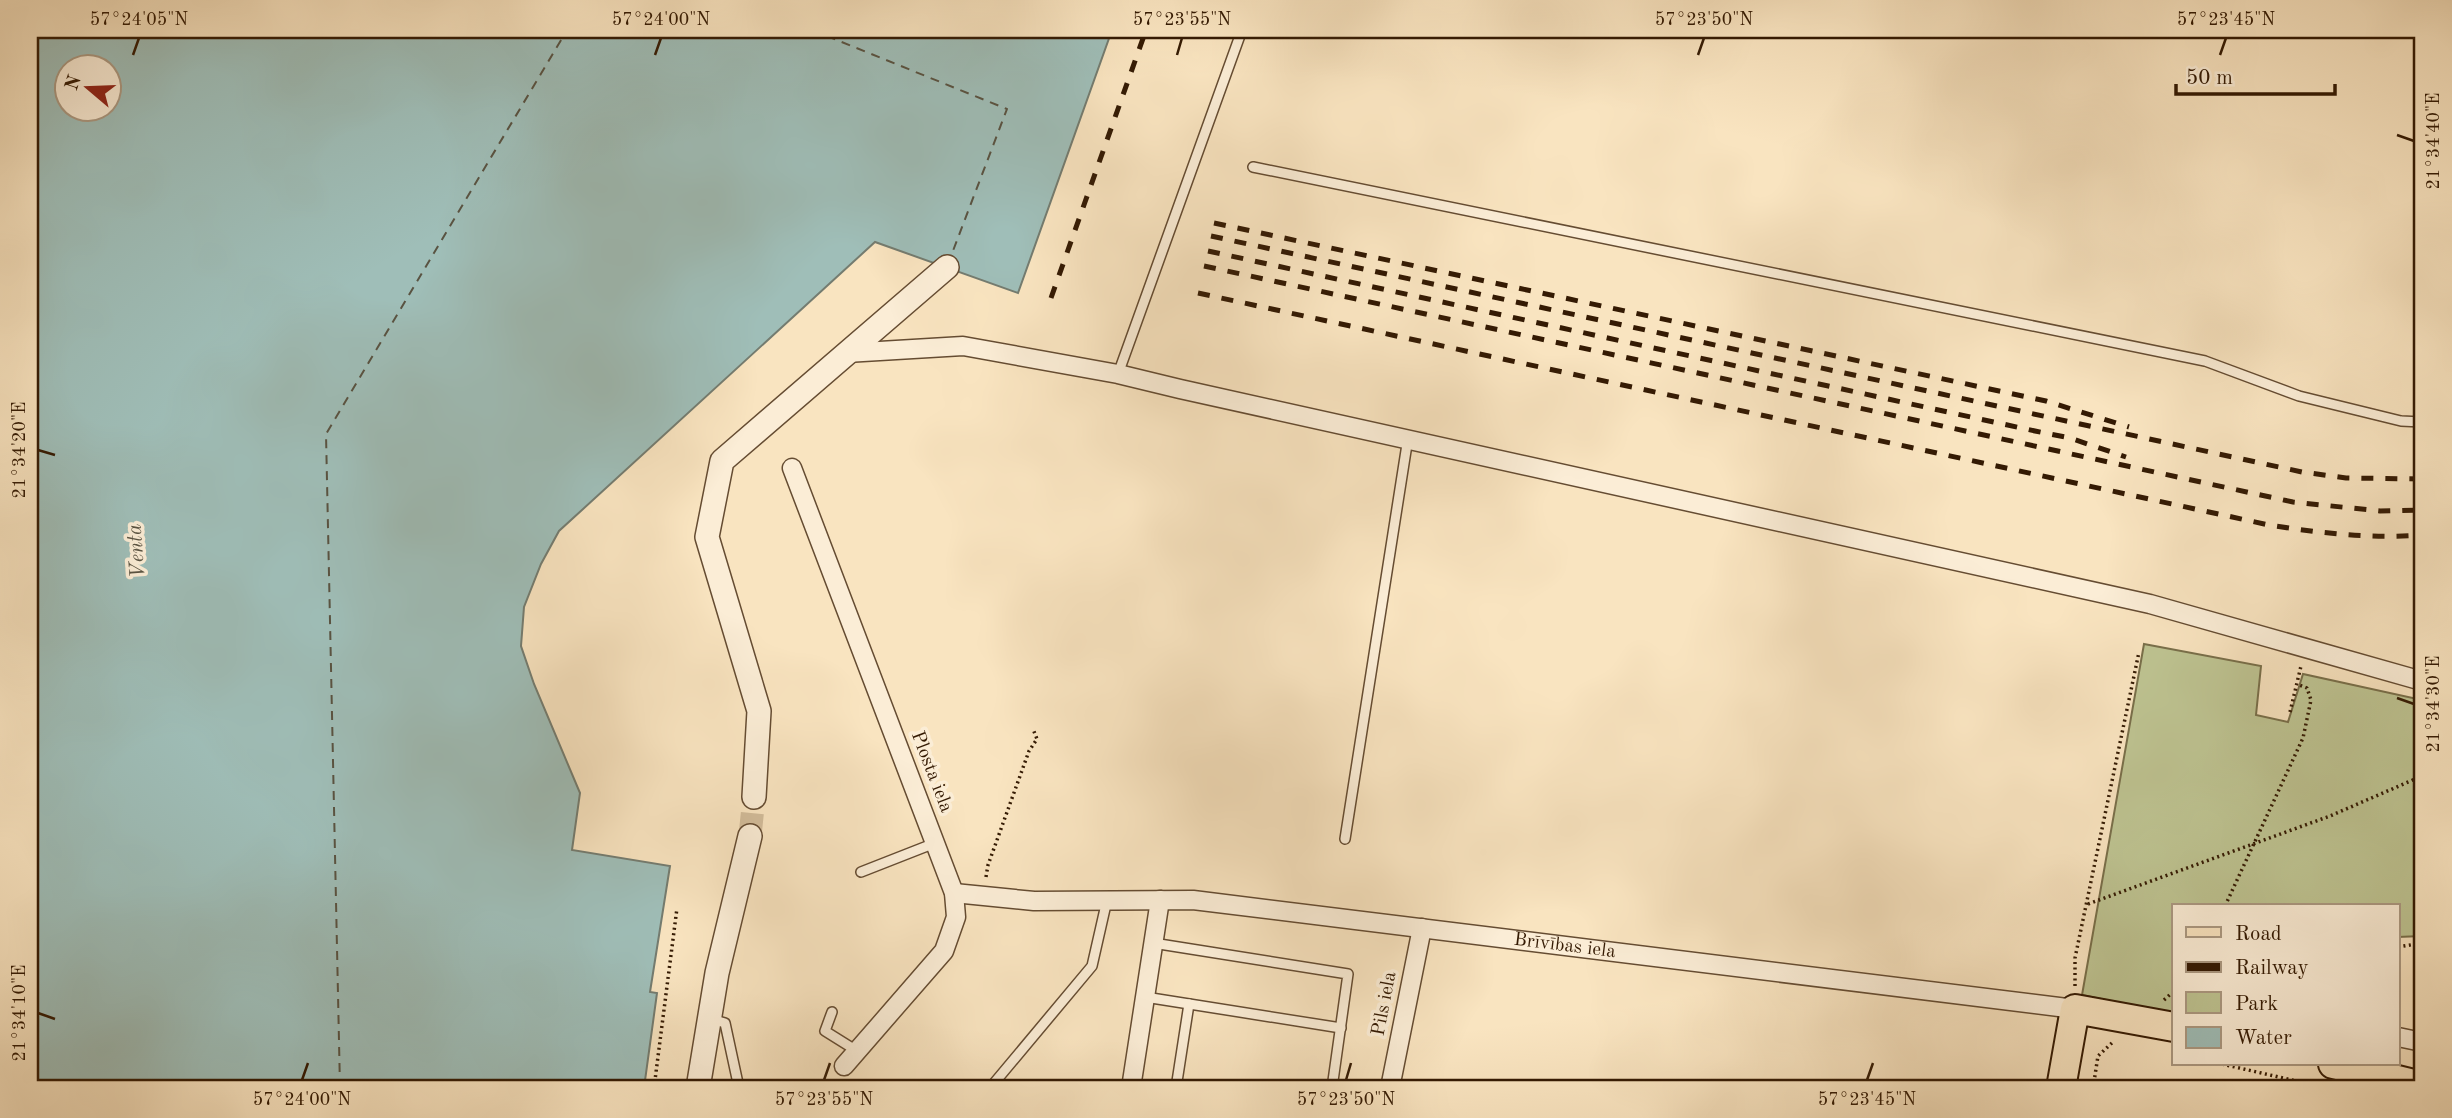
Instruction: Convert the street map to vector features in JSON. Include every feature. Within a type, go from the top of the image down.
[{"type":"main road","name":"Brīvības iela","points":[[2075,1009],[2172,1027]]},
{"type":"main road","points":[[2061,1088],[2075,1009]]},
{"type":"main road","points":[[2348,1066],[2422,1086]]},
{"type":"street","points":[[754,797],[759,710],[707,537],[722,461],[947,267]]},
{"type":"street","points":[[846,352],[963,346],[1118,374],[2150,604],[2422,681]]},
{"type":"street","name":"Plosta iela","points":[[792,468],[954,892],[956,917],[944,951],[844,1066]]},
{"type":"street","points":[[698,1088],[717,973],[750,836]]},
{"type":"street","name":"Brīvības iela","points":[[954,892],[1034,901],[1193,900],[2075,1009]]},
{"type":"street","points":[[1131,1088],[1160,900]]},
{"type":"street","name":"Pils iela","points":[[1390,1088],[1422,928]]},
{"type":"street","points":[[2400,1037],[2422,1042]]},
{"type":"lane","points":[[1118,374],[1242,30]]},
{"type":"lane","points":[[1253,167],[2205,361],[2299,396],[2401,421],[2422,422]]},
{"type":"lane","points":[[1345,839],[1408,438]]},
{"type":"lane","points":[[861,872],[935,843]]},
{"type":"lane","points":[[990,1088],[1092,966],[1107,900]]},
{"type":"lane","points":[[1153,943],[1348,974],[1332,1088]]},
{"type":"lane","points":[[1145,997],[1341,1028]]},
{"type":"lane","points":[[1176,1088],[1189,1004]]},
{"type":"lane","points":[[832,1012],[825,1031],[857,1051]]},
{"type":"lane","points":[[710,1019],[725,1023],[739,1088]]},
{"type":"path","points":[[2290,712],[2306,648]]},
{"type":"path","points":[[2075,958],[2140,652]]},
{"type":"path","points":[[2226,904],[2303,738],[2311,701],[2307,688],[2297,684]]},
{"type":"path","points":[[988,865],[1029,751],[1037,739],[1033,729]]},
{"type":"path","points":[[2087,905],[2330,816],[2422,776]]},
{"type":"path","points":[[654,1088],[677,908]]},
{"type":"path","points":[[2400,947],[2422,943]]},
{"type":"path","points":[[2164,1000],[2172,993]]},
{"type":"path","points":[[2093,1088],[2098,1056],[2116,1039]]},
{"type":"path","points":[[2231,1066],[2325,1088]]},
{"type":"green space","points":[[2144,644],[2261,666],[2256,715],[2288,722],[2303,674],[2422,700],[2422,936],[2400,937],[2400,904],[2172,904],[2172,1014],[2082,995]]},
{"type":"water","name":"Venta","points":[[30,30],[1112,30],[1018,293],[875,242],[559,531],[541,564],[524,607],[521,646],[580,793],[572,850],[670,866],[650,992],[657,993],[644,1088],[30,1088]]},
{"type":"ferry route","points":[[340,1088],[326,434],[567,30]]},
{"type":"ferry route","points":[[812,30],[1007,109],[951,256]]},
{"type":"tunnel","points":[[750,836],[754,797]]},
{"type":"railway","points":[[1051,298],[1146,30]]},
{"type":"railway","points":[[1214,223],[2046,401],[2129,427]]},
{"type":"railway","points":[[1211,236],[2302,472],[2346,478],[2422,479]]},
{"type":"railway","points":[[1208,251],[2070,438],[2126,457]]},
{"type":"railway","points":[[1204,266],[2293,502],[2380,511],[2422,510]]},
{"type":"railway","points":[[1198,293],[2269,525],[2346,534],[2422,535]]}]
